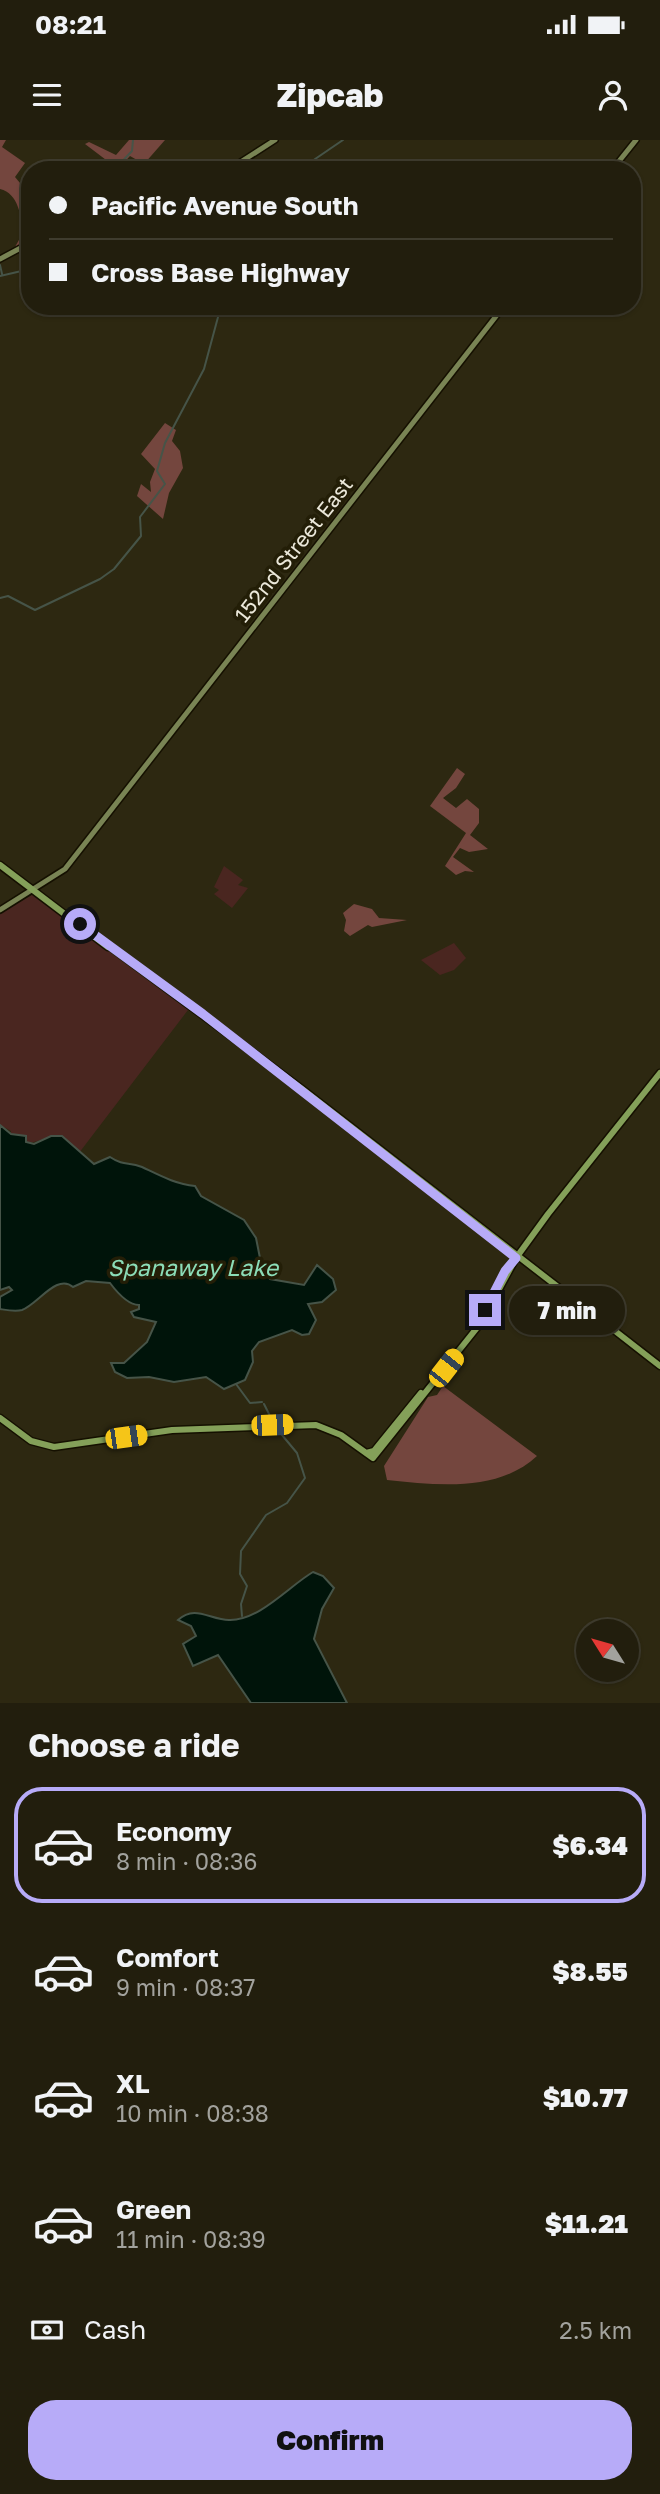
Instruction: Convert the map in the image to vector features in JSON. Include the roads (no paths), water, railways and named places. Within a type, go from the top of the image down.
[{"type":"main road","points":[[242,161],[275,140]]},
{"type":"main road","points":[[619,161],[636,140]]},
{"type":"main road","points":[[0,260],[21,248]]},
{"type":"main road","name":"152nd Street East","points":[[0,910],[57,876],[78,852],[497,315]]},
{"type":"main road","points":[[3,867],[300,1089],[660,1366]]},
{"type":"main road","points":[[583,1171],[660,1075]]},
{"type":"main road","points":[[373,1458],[481,1316],[505,1271],[545,1217],[611,1139],[660,1075]]},
{"type":"main road","points":[[636,1107],[644,1093]]},
{"type":"main road","points":[[611,1139],[621,1122]]},
{"type":"main road","points":[[517,1257],[569,1296]]},
{"type":"main road","points":[[373,1458],[480,1324],[517,1257]]},
{"type":"main road","points":[[510,1270],[519,1265],[530,1269]]},
{"type":"main road","points":[[366,1453],[374,1451],[427,1387]]},
{"type":"main road","points":[[0,1418],[32,1441],[51,1447],[172,1430],[307,1424],[331,1430],[373,1458]]},
{"type":"water","name":"Spanaway Lake","points":[[0,1125],[11,1134],[26,1136],[26,1142],[34,1144],[51,1136],[62,1136],[94,1164],[110,1157],[195,1186],[201,1196],[244,1220],[256,1238],[262,1268],[270,1279],[304,1285],[317,1265],[333,1279],[336,1290],[322,1302],[308,1304],[316,1320],[309,1334],[302,1335],[292,1330],[259,1342],[252,1351],[253,1362],[245,1380],[224,1389],[206,1377],[174,1382],[149,1377],[127,1378],[115,1372],[111,1363],[124,1363],[147,1342],[156,1322],[134,1317],[131,1312],[139,1309],[139,1305],[126,1300],[110,1283],[86,1281],[73,1287],[61,1284],[22,1310],[0,1309],[0,1297],[12,1290],[9,1287],[0,1290]]},
{"type":"water","points":[[313,1572],[323,1576],[334,1588],[322,1609],[314,1639],[347,1703],[251,1703],[218,1655],[193,1666],[183,1644],[196,1636],[191,1626],[178,1620],[184,1615],[197,1613],[229,1620],[240,1619],[273,1602]]},
{"type":"waterway","points":[[123,161],[132,151],[133,140]]},
{"type":"waterway","points":[[312,161],[343,140]]},
{"type":"waterway","points":[[0,265],[2,274]]},
{"type":"waterway","points":[[0,276],[21,271]]},
{"type":"waterway","points":[[0,598],[8,596],[35,610],[100,579],[114,569],[141,536],[140,517],[165,484],[157,471],[165,443],[204,369],[219,315]]},
{"type":"waterway","points":[[236,1384],[250,1403],[262,1402]]},
{"type":"waterway","points":[[264,1404],[274,1424]]},
{"type":"waterway","points":[[242,1616],[241,1604],[247,1586],[240,1574],[241,1551],[266,1515],[287,1503],[305,1478],[297,1453],[277,1429]]}]
